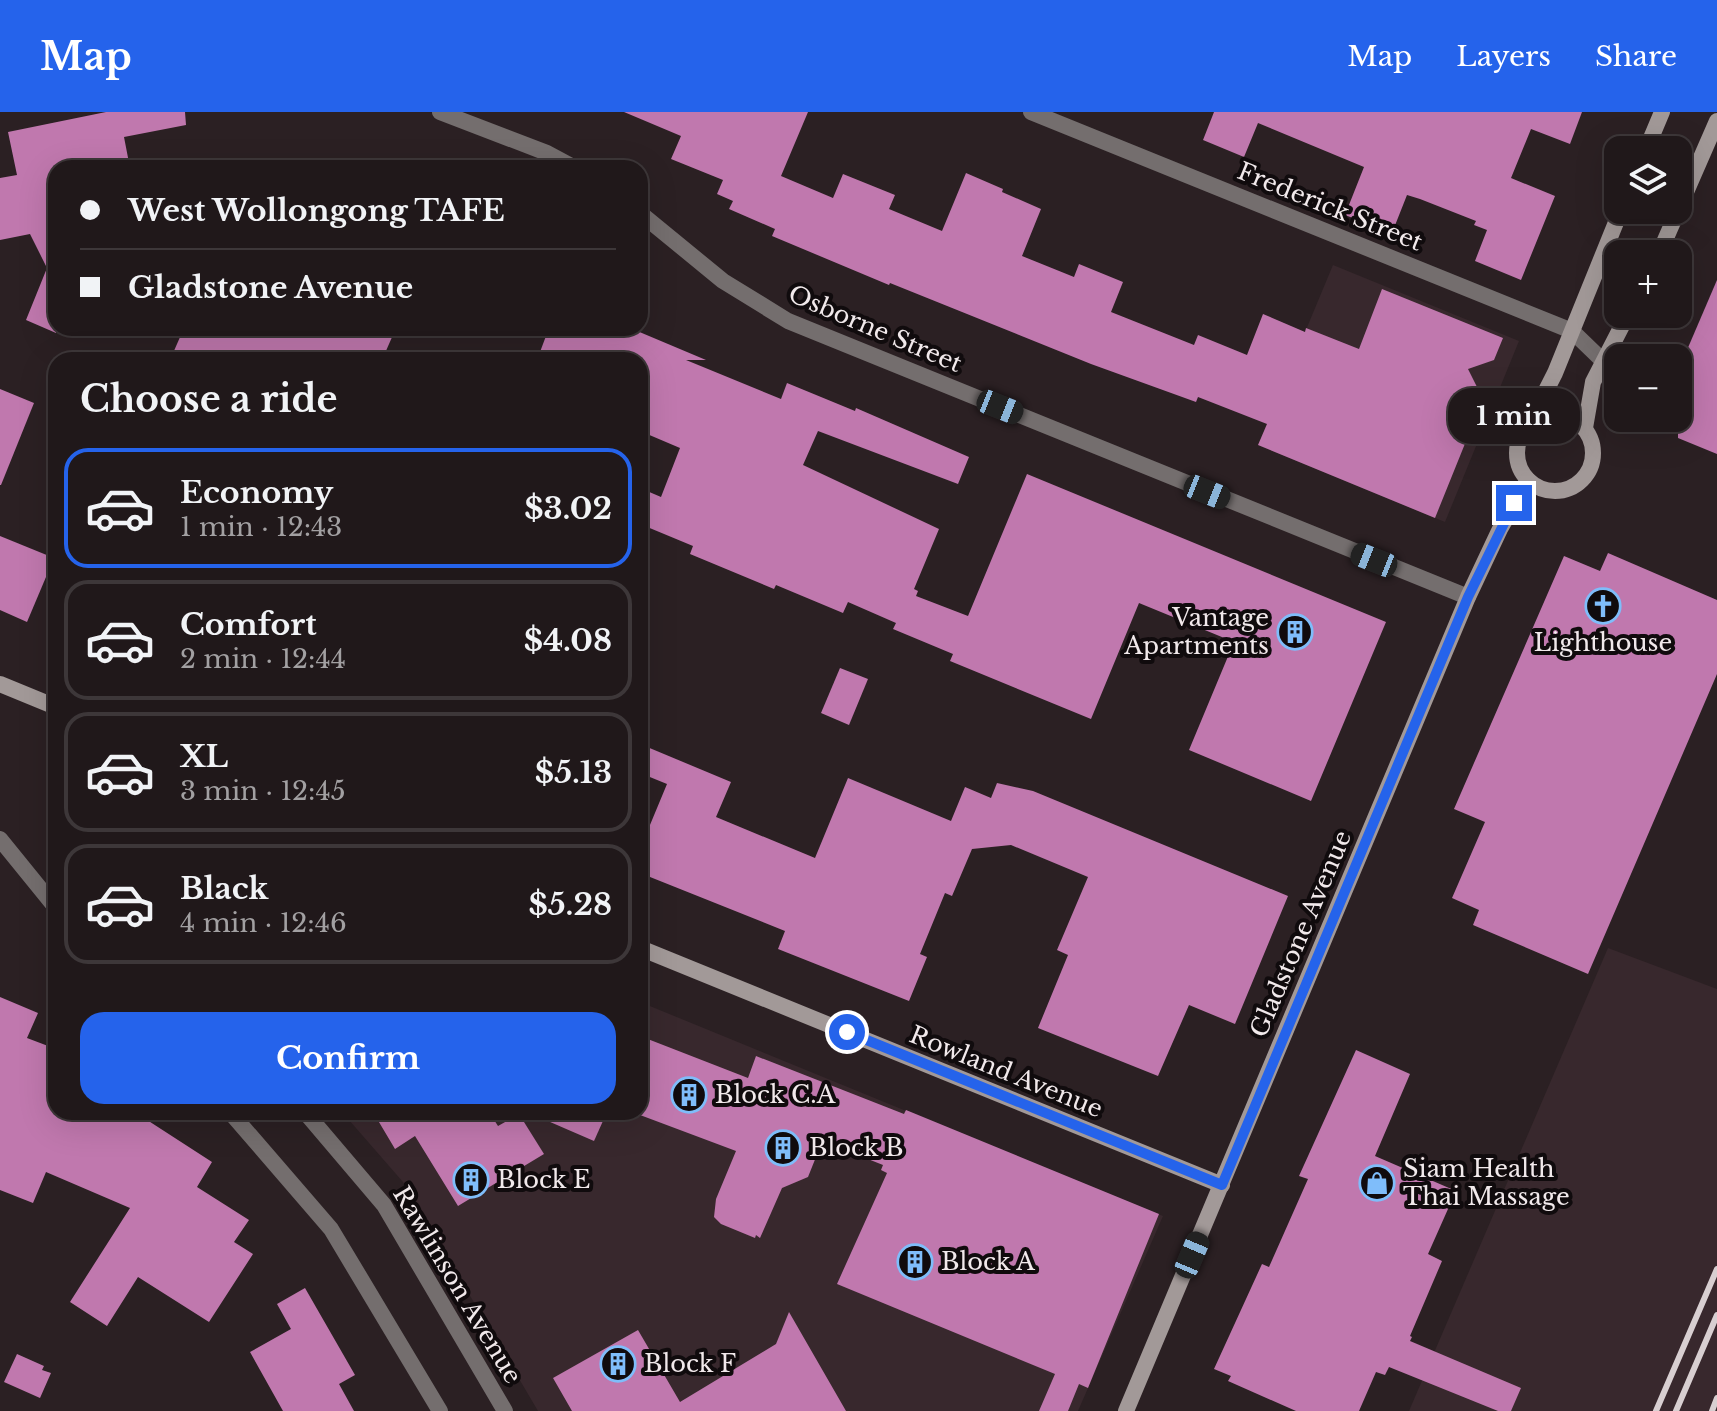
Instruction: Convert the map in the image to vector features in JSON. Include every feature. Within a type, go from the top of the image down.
[{"type":"main road","points":[[1652,136],[1662,112]]},
{"type":"main road","points":[[1665,240],[1717,121]]},
{"type":"main road","points":[[1528,426],[1539,418],[1551,415],[1575,420],[1585,428],[1591,438],[1594,460],[1583,480],[1562,491],[1538,488],[1522,472],[1518,443],[1553,377],[1615,224]]},
{"type":"main road","points":[[1585,428],[1590,392],[1602,360],[1620,328]]},
{"type":"main road","name":"Gladstone Avenue","points":[[1126,1411],[1468,597],[1500,529],[1528,480]]},
{"type":"main road","points":[[0,684],[48,704]]},
{"type":"main road","name":"Rowland Avenue","points":[[648,951],[1222,1185]]},
{"type":"street","points":[[440,112],[560,160]]},
{"type":"street","name":"Frederick Street","points":[[1031,112],[1572,331],[1602,360]]},
{"type":"street","name":"Osborne Street","points":[[648,220],[723,281],[788,321],[1468,597]]},
{"type":"street","points":[[0,839],[48,898]]},
{"type":"street","points":[[237,1120],[331,1229],[440,1411]]},
{"type":"street","name":"Rawlinson Avenue","points":[[312,1120],[384,1205],[505,1411]]},
{"type":"shaded area","points":[[1333,265],[1519,341],[1445,522],[1258,445]]},
{"type":"shaded area","points":[[1608,948],[1717,989],[1717,1411],[1409,1411]]},
{"type":"shaded area","points":[[648,1005],[1163,1216],[1078,1411],[538,1411],[403,1182],[349,1120],[648,1120]]},
{"type":"building","points":[[106,112],[185,112],[186,125],[124,137],[128,160],[48,160],[48,330],[26,320],[47,268],[30,234],[0,240],[0,178],[17,175],[8,132]]},
{"type":"building","points":[[624,112],[808,112],[781,176],[833,198],[843,174],[895,195],[889,209],[942,231],[966,173],[1041,209],[1022,256],[1074,277],[1079,264],[1123,282],[1111,312],[1194,345],[1198,335],[1247,355],[1263,314],[1305,332],[1306,328],[1359,349],[1382,289],[1503,338],[1494,360],[1468,369],[1483,399],[1435,518],[1258,445],[1267,424],[1198,397],[1196,402],[1091,364],[772,236],[775,229],[729,209],[733,201],[717,194],[723,180],[671,159],[681,136]]},
{"type":"building","points":[[1214,112],[1582,112],[1570,144],[1531,129],[1511,178],[1555,196],[1521,280],[1475,261],[1487,230],[1474,225],[1476,221],[1407,195],[1392,233],[1345,215],[1364,167],[1258,123],[1244,157],[1203,140]]},
{"type":"building","points":[[1717,280],[1717,454],[1678,438],[1678,432],[1692,432],[1692,344],[1690,344]]},
{"type":"building","points":[[180,336],[392,336],[386,352],[174,352]]},
{"type":"building","points":[[546,336],[648,336],[706,360],[686,360],[781,399],[787,383],[855,411],[856,408],[969,457],[958,484],[818,431],[803,465],[939,529],[914,589],[918,591],[916,596],[968,616],[1027,474],[1386,622],[1311,801],[1189,750],[1234,642],[1139,603],[1091,719],[950,661],[953,654],[893,629],[896,623],[848,602],[843,613],[776,585],[774,589],[690,554],[693,546],[648,527],[648,491],[661,497],[680,448],[648,434],[648,352],[540,352]]},
{"type":"building","points":[[0,389],[34,403],[1,485],[0,485]]},
{"type":"building","points":[[0,536],[48,556],[48,572],[27,622],[0,610]]},
{"type":"building","points":[[1608,553],[1717,600],[1717,674],[1588,974],[1473,925],[1479,910],[1452,898],[1485,822],[1454,809],[1564,556],[1600,571]]},
{"type":"building","points":[[840,668],[868,679],[849,725],[821,713]]},
{"type":"building","points":[[648,747],[731,782],[716,817],[815,858],[848,778],[951,821],[965,787],[991,798],[997,783],[1033,791],[1288,896],[1235,1024],[1189,1005],[1158,1076],[1038,1028],[1068,955],[1057,950],[1088,877],[1011,845],[972,849],[952,896],[945,893],[920,954],[927,957],[909,1001],[778,949],[785,931],[648,876],[648,830],[667,784],[648,776]]},
{"type":"building","points":[[0,997],[38,1013],[27,1038],[48,1046],[48,1120],[147,1120],[212,1162],[197,1187],[249,1220],[234,1242],[253,1254],[209,1322],[138,1277],[107,1326],[70,1302],[130,1208],[46,1172],[33,1203],[0,1190]]},
{"type":"building","points":[[648,1039],[748,1078],[756,1056],[904,1114],[906,1110],[1159,1214],[1088,1388],[1079,1384],[1068,1411],[1039,1411],[1055,1374],[837,1284],[887,1173],[881,1170],[883,1165],[830,1144],[826,1155],[818,1152],[808,1177],[782,1188],[760,1238],[756,1235],[755,1238],[721,1224],[714,1217],[716,1199],[736,1151],[648,1118]]},
{"type":"building","points":[[1356,1050],[1410,1074],[1375,1156],[1456,1191],[1428,1254],[1442,1261],[1410,1341],[1521,1388],[1511,1411],[1498,1411],[1389,1367],[1385,1375],[1376,1372],[1359,1411],[1296,1411],[1228,1381],[1231,1376],[1214,1369],[1262,1264],[1269,1267],[1308,1179],[1299,1176]]},
{"type":"building","name":"Block E","points":[[378,1120],[494,1120],[498,1126],[508,1120],[523,1120],[544,1154],[458,1206],[415,1136],[395,1149]]},
{"type":"building","points":[[545,1120],[603,1120],[594,1141]]},
{"type":"building","points":[[305,1288],[355,1375],[339,1384],[354,1411],[283,1411],[250,1352],[291,1329],[277,1304]]},
{"type":"building","name":"Block F","points":[[789,1312],[846,1411],[572,1411],[553,1378],[638,1330],[680,1402],[776,1344]]},
{"type":"building","points":[[17,1354],[44,1366],[42,1370],[51,1373],[40,1398],[4,1382]]},
{"type":"railway","points":[[1656,1411],[1717,1269]]},
{"type":"railway","points":[[1676,1411],[1717,1315]]},
{"type":"railway","points":[[1712,1411],[1717,1398]]},
{"type":"place","name":"Lighthouse","points":[[1603,606]]},
{"type":"place","name":"Vantage Apartments","points":[[1295,632]]},
{"type":"place","name":"Block C.A","points":[[689,1095]]},
{"type":"place","name":"Block B","points":[[783,1148]]},
{"type":"place","name":"Block E","points":[[471,1180]]},
{"type":"place","name":"Siam Health Thai Massage","points":[[1377,1183]]},
{"type":"place","name":"Block A","points":[[915,1262]]},
{"type":"place","name":"Block F","points":[[618,1364]]},
{"type":"route","points":[[847,1032],[1222,1185],[1468,597],[1514,503]]}]
